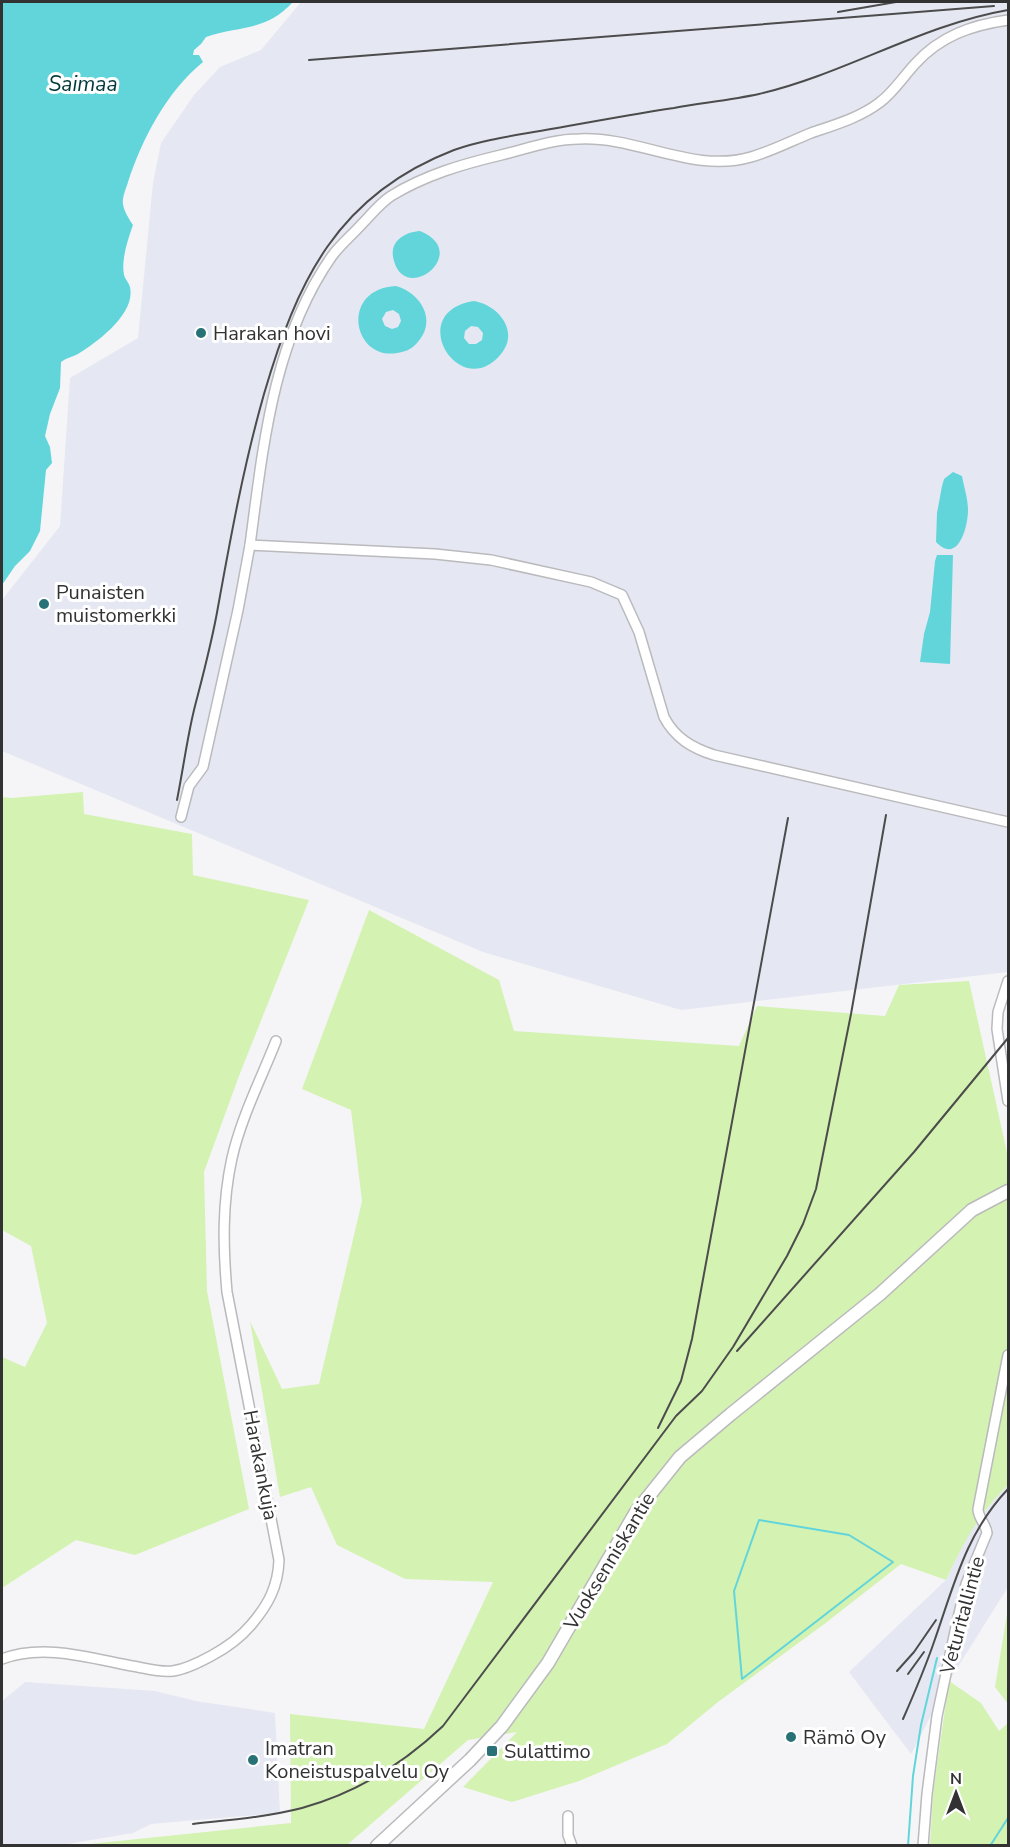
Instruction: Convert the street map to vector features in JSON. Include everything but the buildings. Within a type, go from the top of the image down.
[{"type":"street","points":[[181,817],[189,786],[203,767],[250,546],[265,436],[289,339],[315,284],[331,258],[377,208],[391,196],[456,165],[569,140],[597,139],[624,142],[695,160],[712,162],[751,157],[865,112],[886,98],[916,63],[940,42],[960,31],[981,24],[1008,20]]},
{"type":"street","points":[[250,546],[435,554],[491,561],[591,582],[622,595],[639,633],[664,717],[671,730],[696,749],[1008,822]]},
{"type":"street","points":[[1008,981],[998,1012],[997,1029],[1008,1101]]},
{"type":"street","name":"Harakankuja","points":[[2,1659],[32,1652],[61,1653],[173,1671],[195,1664],[232,1644],[263,1611],[272,1596],[279,1577],[279,1560],[227,1292],[224,1229],[227,1185],[232,1157],[240,1130],[276,1041]]},
{"type":"street","name":"Vuoksenniskantie","points":[[377,1845],[470,1760],[508,1718],[548,1663],[636,1512],[680,1457],[880,1294],[972,1210],[1008,1191]]},
{"type":"street","name":"Veturitallintie","points":[[923,1845],[930,1763],[937,1716],[966,1584],[987,1533],[978,1509],[1008,1355]]},
{"type":"street","points":[[568,1816],[568,1835],[572,1845]]},
{"type":"shaded area","points":[[301,2],[1008,2],[1008,972],[681,1010],[483,952],[2,751],[2,600],[60,526],[70,378],[138,338],[153,183],[161,143],[194,95],[220,67],[261,50]]},
{"type":"shaded area","points":[[1008,1485],[1008,1587],[949,1681],[911,1754],[849,1672],[946,1580],[969,1532]]},
{"type":"shaded area","points":[[25,1682],[155,1691],[196,1701],[275,1713],[280,1813],[151,1824],[133,1833],[62,1845],[2,1845],[2,1701]]},
{"type":"green space","points":[[83,792],[84,814],[192,834],[193,875],[309,900],[239,1076],[204,1172],[207,1291],[249,1509],[135,1555],[76,1540],[2,1588],[2,1357],[25,1367],[47,1323],[31,1246],[2,1230],[2,797]]},
{"type":"green space","points":[[369,910],[499,980],[514,1031],[739,1046],[757,1006],[885,1016],[899,985],[969,981],[1008,1157],[1008,1485],[972,1530],[946,1580],[901,1564],[718,1702],[667,1744],[579,1781],[512,1802],[463,1787],[517,1732],[468,1740],[347,1845],[70,1846],[291,1823],[290,1714],[424,1729],[493,1582],[405,1579],[337,1545],[311,1487],[280,1497],[250,1321],[282,1389],[319,1384],[362,1201],[351,1110],[302,1089]]},
{"type":"green space","points":[[1008,1608],[1008,1704],[995,1687]]},
{"type":"green space","points":[[949,1681],[981,1703],[999,1731],[1008,1723],[1008,1845],[930,1845],[933,1793]]},
{"type":"water","name":"Saimaa","points":[[2,2],[293,2],[283,12],[262,23],[206,37],[194,50],[193,55],[199,55],[203,62],[167,101],[148,133],[123,199],[124,209],[133,225],[123,263],[124,275],[130,287],[127,307],[104,335],[78,354],[61,362],[60,388],[45,436],[50,447],[52,463],[46,470],[40,531],[30,551],[15,566],[2,585]]},
{"type":"water","points":[[420,231],[434,240],[440,251],[438,261],[431,270],[421,276],[410,278],[401,273],[394,261],[393,248],[403,236]]},
{"type":"water","points":[[396,286],[413,295],[424,309],[426,326],[423,335],[408,350],[382,353],[370,346],[362,336],[359,324],[360,311],[366,299],[378,290]],"holes":[[[393,310],[399,314],[401,321],[398,327],[392,329],[385,326],[382,319],[386,312]]]},
{"type":"water","points":[[474,301],[483,303],[504,320],[508,337],[506,345],[501,354],[485,367],[470,368],[456,362],[446,350],[441,336],[442,321],[453,308]],"holes":[[[471,326],[478,327],[483,333],[482,340],[476,344],[469,344],[464,338],[465,331]]]},
{"type":"water","points":[[953,472],[962,476],[968,510],[964,534],[956,546],[950,549],[936,542],[937,513],[944,479]]},
{"type":"water","points":[[937,555],[953,555],[950,664],[920,662],[930,612]]},
{"type":"waterway","points":[[759,1520],[849,1535],[893,1562],[742,1679],[734,1591],[759,1520]]},
{"type":"waterway","points":[[908,1846],[913,1776],[921,1725],[937,1658]]},
{"type":"waterway","points":[[990,1846],[1008,1818]]},
{"type":"railway","points":[[838,12],[896,2]]},
{"type":"railway","points":[[309,60],[994,6]]},
{"type":"railway","points":[[177,800],[192,721],[213,633],[238,500],[264,394],[291,315],[308,279],[328,246],[351,217],[380,191],[414,169],[466,146],[514,135],[759,94],[822,75],[944,27],[1008,10]]},
{"type":"railway","points":[[193,1824],[275,1814],[322,1802],[378,1776],[428,1740],[443,1726],[676,1416],[702,1391],[733,1347],[787,1256],[803,1224],[816,1189],[851,1014],[886,815]]},
{"type":"railway","points":[[658,1428],[681,1381],[692,1339],[788,818]]},
{"type":"railway","points":[[737,1351],[914,1152],[1008,1038]]},
{"type":"railway","points":[[903,1719],[971,1542],[982,1523],[1008,1489]]},
{"type":"railway","points":[[897,1671],[914,1652],[936,1620]]},
{"type":"railway","points":[[908,1674],[924,1652]]},
{"type":"place","name":"Harakan hovi","points":[[201,333]]},
{"type":"place","name":"Punaisten muistomerkki","points":[[44,604]]},
{"type":"place","name":"Rämö Oy","points":[[791,1737]]},
{"type":"place","name":"Sulattimo","points":[[492,1751]]},
{"type":"place","name":"Imatran Koneistuspalvelu Oy","points":[[253,1760]]}]
